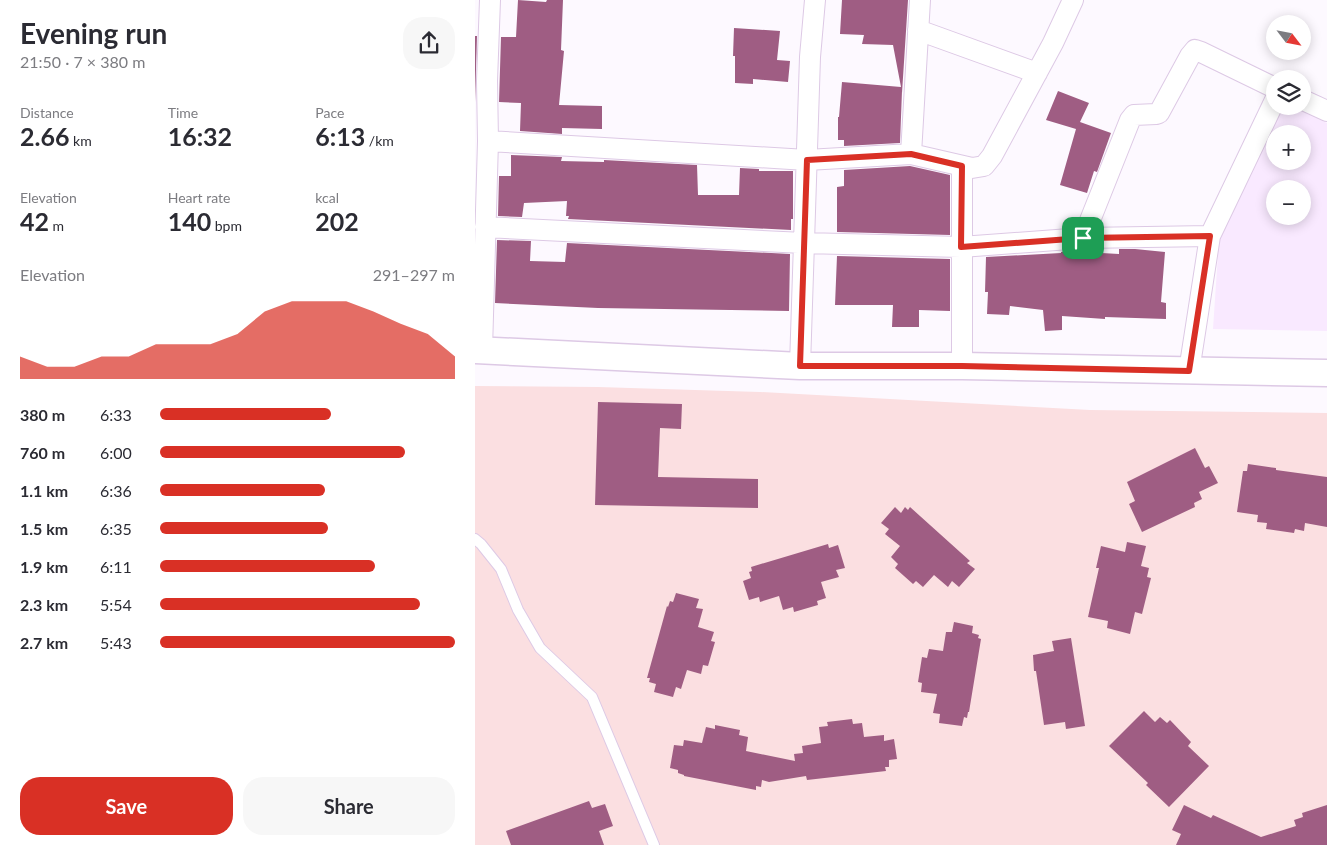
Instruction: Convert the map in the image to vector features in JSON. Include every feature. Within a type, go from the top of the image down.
[{"type":"street","points":[[490,0],[481,81],[488,141],[479,350],[800,366],[962,366],[1327,373]]},
{"type":"street","points":[[800,366],[810,57],[815,0]]},
{"type":"street","points":[[911,154],[919,0]]},
{"type":"street","points":[[488,141],[807,160],[911,154],[979,168],[988,161],[1053,43],[1073,0]]},
{"type":"street","points":[[918,30],[1037,73]]},
{"type":"street","points":[[1083,238],[1130,120],[1134,114],[1159,113],[1195,50],[1266,84]]},
{"type":"street","points":[[1311,104],[1327,111]]},
{"type":"street","points":[[1189,371],[1210,236],[1268,115]]},
{"type":"street","points":[[962,166],[962,366]]},
{"type":"street","points":[[485,226],[804,243],[961,247],[1083,238],[1210,236]]},
{"type":"lane","points":[[475,539],[501,569],[518,610],[540,648],[592,698],[654,845]]},
{"type":"shaded area","points":[[1279,115],[1310,115],[1327,123],[1327,331],[1213,329],[1219,239],[1266,141],[1266,170],[1311,170],[1311,125],[1274,125]]},
{"type":"shaded area","points":[[475,386],[598,387],[760,392],[1090,410],[1327,413],[1327,845],[475,845]]},
{"type":"building","points":[[518,0],[546,2],[547,0],[563,0],[561,50],[564,51],[559,105],[602,106],[602,129],[562,128],[562,134],[520,131],[521,103],[499,102],[501,37],[516,37]]},
{"type":"building","points":[[842,0],[908,0],[900,143],[844,146],[844,140],[838,140],[838,117],[842,82],[901,87],[893,45],[862,44],[864,35],[840,34]]},
{"type":"building","points":[[734,28],[780,31],[777,60],[790,61],[788,82],[753,79],[753,84],[735,83],[735,56],[733,56]]},
{"type":"building","points":[[475,36],[477,36],[475,102]]},
{"type":"building","points":[[1058,91],[1089,103],[1080,122],[1111,133],[1097,172],[1094,171],[1087,193],[1060,185],[1076,129],[1046,120]]},
{"type":"building","points":[[511,155],[562,157],[561,161],[604,162],[604,160],[697,165],[698,195],[739,195],[740,168],[759,169],[759,171],[793,171],[793,219],[791,219],[791,230],[568,219],[569,216],[566,216],[567,201],[524,203],[522,217],[498,216],[499,176],[511,176]]},
{"type":"building","points":[[910,166],[950,175],[950,235],[837,232],[837,187],[844,186],[844,170]]},
{"type":"building","points":[[497,240],[531,241],[530,261],[565,262],[567,243],[790,254],[789,311],[598,308],[495,303]]},
{"type":"building","points":[[1119,249],[1165,252],[1161,302],[1166,303],[1166,319],[1105,317],[1105,319],[1062,316],[1062,330],[1045,331],[1043,310],[1010,306],[1009,315],[987,314],[988,292],[985,292],[986,257],[1061,253],[1066,251],[1119,254]]},
{"type":"building","points":[[837,256],[950,259],[950,311],[919,310],[919,327],[892,327],[893,305],[835,305]]},
{"type":"building","points":[[598,402],[682,404],[681,429],[660,428],[658,477],[758,479],[758,508],[595,505]]},
{"type":"building","points":[[1195,448],[1205,468],[1209,466],[1218,483],[1199,492],[1202,499],[1194,503],[1195,507],[1142,532],[1129,504],[1135,501],[1127,482]]},
{"type":"building","points":[[1248,464],[1327,477],[1327,527],[1305,523],[1304,531],[1295,529],[1294,533],[1266,529],[1267,523],[1257,522],[1258,515],[1237,512],[1243,471],[1247,471]]},
{"type":"building","points":[[895,507],[901,513],[905,507],[908,510],[910,507],[970,561],[967,563],[975,569],[959,587],[952,581],[948,587],[934,575],[923,587],[916,581],[913,584],[895,568],[898,564],[891,557],[900,546],[885,534],[889,529],[881,523]]},
{"type":"building","points":[[1127,542],[1146,546],[1141,566],[1149,568],[1147,577],[1151,578],[1142,614],[1135,612],[1130,634],[1107,628],[1108,621],[1088,617],[1099,568],[1096,568],[1101,546],[1125,552]]},
{"type":"building","points":[[828,544],[829,548],[838,545],[845,568],[836,570],[839,577],[821,582],[826,598],[817,601],[818,605],[794,612],[793,607],[783,610],[779,596],[760,602],[759,597],[749,600],[743,581],[751,578],[749,572],[752,571],[751,567]]},
{"type":"building","points":[[676,593],[699,599],[696,608],[703,609],[698,627],[714,632],[711,641],[715,642],[708,666],[703,665],[701,674],[687,670],[681,689],[676,687],[673,697],[654,692],[656,684],[649,682],[650,678],[647,678],[667,606],[670,601],[673,602]]},
{"type":"building","points":[[954,622],[973,626],[972,633],[979,635],[978,638],[981,639],[969,712],[967,718],[964,717],[962,726],[939,723],[940,714],[933,713],[937,694],[921,692],[922,683],[918,682],[922,657],[927,658],[929,649],[943,651],[946,632],[952,632]]},
{"type":"building","points":[[1071,638],[1085,726],[1066,729],[1065,722],[1044,725],[1033,655],[1054,651],[1052,641]]},
{"type":"building","points":[[1144,711],[1155,722],[1160,717],[1167,723],[1170,720],[1191,742],[1188,746],[1209,766],[1169,807],[1146,785],[1148,783],[1109,746]]},
{"type":"building","points":[[852,719],[853,724],[862,723],[864,737],[884,735],[884,741],[894,739],[897,759],[889,760],[889,767],[885,767],[886,771],[807,780],[806,776],[769,782],[762,780],[761,787],[756,786],[756,790],[684,776],[678,773],[678,770],[670,768],[674,745],[683,746],[684,740],[702,743],[706,727],[715,729],[715,725],[740,730],[739,735],[748,737],[746,751],[795,761],[794,754],[803,753],[802,746],[821,743],[819,727],[828,726],[827,722]]},
{"type":"building","points":[[589,801],[592,808],[605,804],[613,826],[599,831],[604,845],[511,845],[506,831]]},
{"type":"building","points":[[1184,805],[1211,818],[1213,815],[1261,837],[1296,826],[1294,820],[1303,817],[1302,813],[1327,805],[1327,845],[1176,845],[1181,834],[1172,830]]},
{"type":"route","points":[[911,154],[962,166],[961,247],[1083,238],[1210,236],[1189,371],[962,366],[800,366],[807,160],[911,154]]}]
